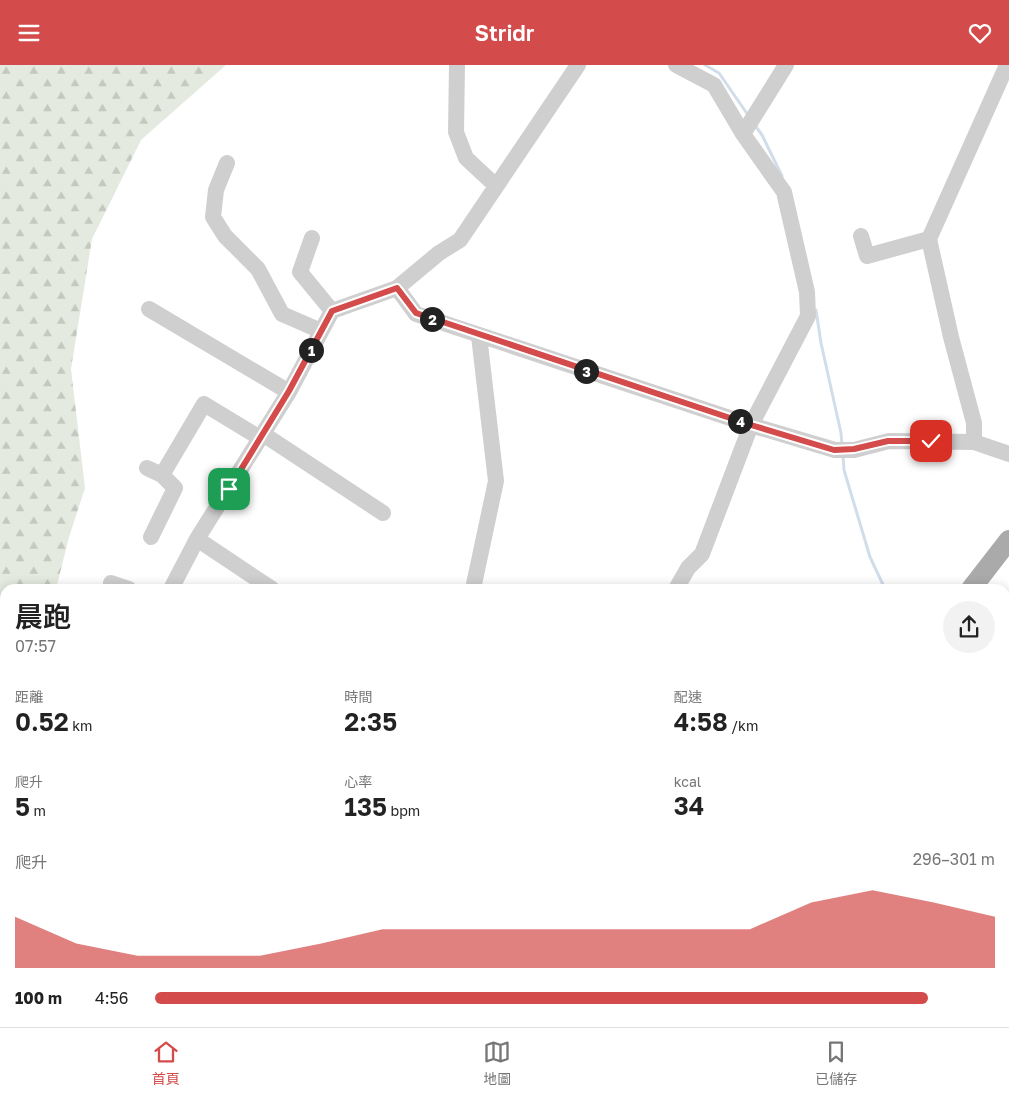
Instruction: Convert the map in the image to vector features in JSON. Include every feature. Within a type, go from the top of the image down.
[{"type":"main road","points":[[975,584],[1009,539]]},
{"type":"street","points":[[457,65],[456,132],[466,158],[496,186]]},
{"type":"street","points":[[174,584],[197,539],[289,391],[332,311],[397,288],[439,253],[460,240],[578,65]]},
{"type":"street","points":[[676,65],[714,85],[743,134],[784,192],[807,293],[808,316],[751,425],[702,554],[688,568],[679,584]]},
{"type":"street","points":[[743,134],[756,117],[786,65]]},
{"type":"street","points":[[974,442],[974,423],[951,337],[929,239],[1007,65]]},
{"type":"street","points":[[227,163],[216,190],[213,217],[225,236],[258,269],[282,314],[321,331]]},
{"type":"street","points":[[861,236],[867,256],[929,239]]},
{"type":"street","points":[[312,238],[300,272],[332,311]]},
{"type":"street","points":[[397,288],[416,313],[479,336],[751,425],[834,450],[854,449],[888,441],[974,442],[1009,454]]},
{"type":"street","points":[[149,309],[289,391]]},
{"type":"street","points":[[474,584],[496,481],[479,336]]},
{"type":"street","points":[[150,537],[175,488],[155,472],[204,404],[262,436],[383,513]]},
{"type":"street","points":[[197,539],[264,584]]},
{"type":"green space","points":[[0,65],[226,65],[141,140],[92,239],[71,369],[85,488],[69,537],[57,584],[0,584]]},
{"type":"waterway","points":[[705,65],[719,73],[748,115]]},
{"type":"waterway","points":[[754,124],[762,135],[782,176]]},
{"type":"waterway","points":[[816,310],[842,446]]},
{"type":"waterway","points":[[843,455],[844,470],[870,557],[883,584]]},
{"type":"route","points":[[229,489],[289,391],[332,311],[397,288],[416,313],[479,336],[751,425],[834,450],[854,449],[888,441],[931,441]]}]
